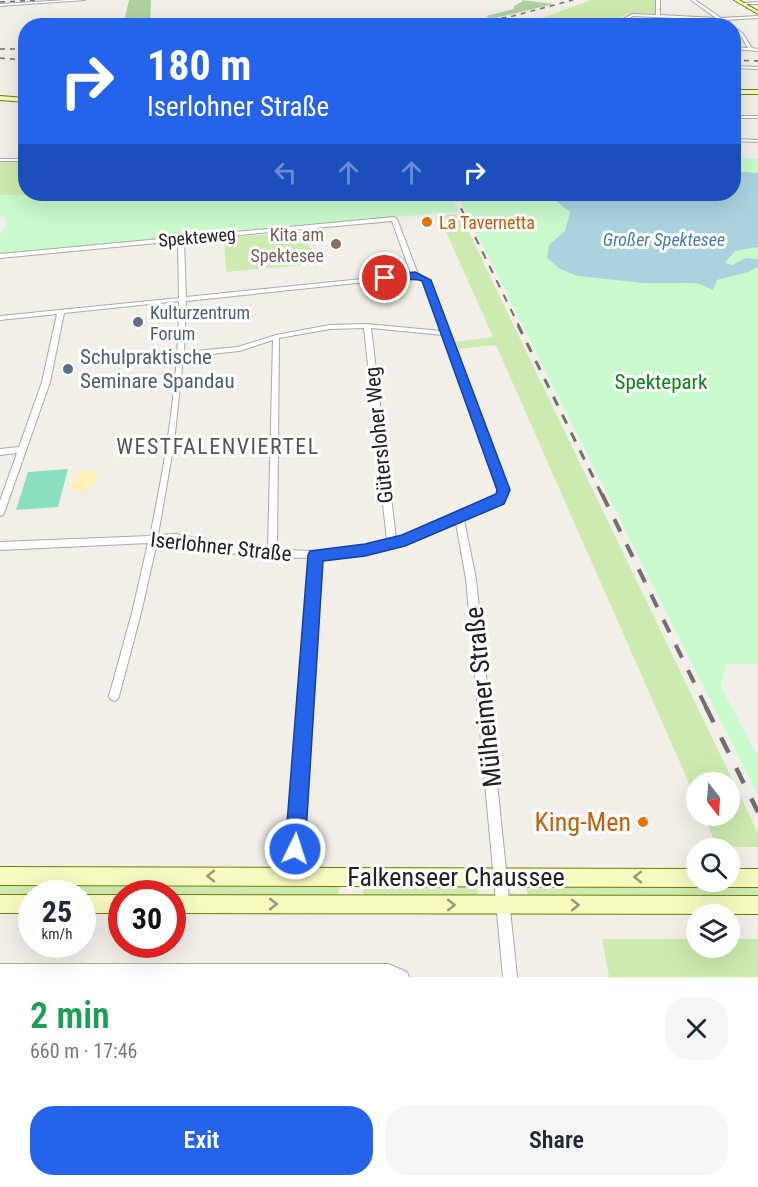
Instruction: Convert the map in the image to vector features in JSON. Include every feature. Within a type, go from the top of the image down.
[{"type":"main road","points":[[736,0],[758,15]]},
{"type":"main road","points":[[741,92],[758,92]]},
{"type":"main road","points":[[0,98],[18,99]]},
{"type":"main road","name":"Falkenseer Chaussee","points":[[0,876],[686,878]]},
{"type":"main road","points":[[740,878],[758,878]]},
{"type":"main road","points":[[0,904],[18,904]]},
{"type":"main road","name":"Falkenseer Chaussee","points":[[186,904],[758,906]]},
{"type":"street","points":[[0,5],[83,0]]},
{"type":"street","points":[[658,0],[658,16]]},
{"type":"street","points":[[693,0],[720,18]]},
{"type":"street","points":[[743,4],[758,3]]},
{"type":"street","points":[[623,18],[628,15],[700,18]]},
{"type":"street","points":[[730,18],[758,15]]},
{"type":"street","points":[[742,35],[750,49]]},
{"type":"street","points":[[741,48],[758,50]]},
{"type":"street","points":[[741,67],[758,68]]},
{"type":"street","points":[[741,117],[758,117]]},
{"type":"street","points":[[741,140],[758,141]]},
{"type":"street","points":[[0,160],[18,160]]},
{"type":"street","name":"Spekteweg","points":[[0,256],[394,219],[415,275]]},
{"type":"street","points":[[114,696],[137,612],[171,439],[180,355],[181,239]]},
{"type":"street","points":[[0,318],[415,275],[426,280],[446,333],[367,326],[330,327],[276,338],[239,350],[180,355]]},
{"type":"street","points":[[0,513],[46,382],[61,311]]},
{"type":"street","name":"Gütersloher Weg","points":[[367,326],[392,544]]},
{"type":"street","name":"Iserlohner Straße","points":[[0,546],[153,538],[188,539],[228,549],[272,555],[315,555],[365,550],[392,544],[499,501],[504,490],[446,333]]},
{"type":"street","points":[[272,555],[276,338]]},
{"type":"street","points":[[0,452],[22,450]]},
{"type":"street","name":"Mülheimer Straße","points":[[459,518],[471,579],[510,977]]},
{"type":"street","points":[[294,877],[315,555]]},
{"type":"street","points":[[0,971],[232,975],[388,971],[402,977]]},
{"type":"green space","points":[[129,0],[151,0],[150,18],[125,18]]},
{"type":"green space","points":[[521,0],[554,4],[495,18],[486,16],[514,9],[514,6],[523,1]]},
{"type":"green space","points":[[591,0],[656,0],[655,14],[628,13],[620,18],[542,18]]},
{"type":"green space","points":[[741,158],[758,159],[758,173],[741,172]]},
{"type":"green space","points":[[0,161],[18,161],[18,195],[0,195]]},
{"type":"green space","points":[[0,195],[18,195],[18,201],[454,201],[459,211],[0,254],[0,235],[7,223],[6,219],[0,215]]},
{"type":"green space","name":"Spektepark","points":[[461,201],[556,201],[570,212],[565,231],[549,245],[547,258],[561,269],[577,274],[644,282],[697,283],[704,284],[710,290],[714,289],[714,284],[723,278],[758,267],[758,664],[726,664],[721,687],[758,757],[758,795]]},
{"type":"green space","points":[[460,214],[729,772],[686,772],[686,776],[496,345],[457,349],[454,342],[493,337],[439,216]]},
{"type":"green space","points":[[306,231],[313,264],[226,272],[224,238]]},
{"type":"green space","points":[[758,247],[758,259],[747,258],[732,265],[725,263],[735,251]]},
{"type":"green space","points":[[68,469],[58,507],[16,510],[28,472]]},
{"type":"green space","points":[[740,796],[758,833],[758,847],[740,847],[740,838],[713,838],[708,826],[740,826]]},
{"type":"green space","points":[[0,884],[18,884],[18,895],[0,895]]},
{"type":"green space","points":[[96,884],[108,884],[108,896],[96,896]]},
{"type":"green space","points":[[186,884],[339,885],[338,896],[186,896]]},
{"type":"green space","points":[[526,884],[686,885],[686,892],[740,892],[740,885],[758,885],[758,898],[528,897]]},
{"type":"green space","points":[[364,885],[477,885],[478,897],[366,896],[363,893]]},
{"type":"green space","points":[[602,939],[686,939],[686,958],[740,958],[740,939],[758,939],[758,977],[609,977]]},
{"type":"sand","points":[[85,470],[97,472],[97,481],[84,492],[73,491],[70,487],[73,478]]},
{"type":"water","name":"Großer Spektesee","points":[[741,172],[758,173],[758,247],[735,251],[725,263],[732,265],[746,258],[758,259],[758,267],[717,280],[713,290],[697,283],[643,283],[578,276],[560,269],[547,258],[549,245],[565,231],[570,212],[556,201],[741,201]]},
{"type":"railway","points":[[0,2],[38,0]]},
{"type":"railway","points":[[503,18],[573,0]]},
{"type":"railway","points":[[0,49],[18,49]]},
{"type":"railway","points":[[0,58],[18,59]]},
{"type":"railway","points":[[741,60],[758,61]]},
{"type":"railway","points":[[457,201],[519,326]]},
{"type":"railway","points":[[518,325],[602,495]]},
{"type":"railway","points":[[602,494],[707,709]]},
{"type":"railway","points":[[706,707],[758,812]]},
{"type":"place","name":"La Tavernetta","points":[[427,222]]},
{"type":"place","name":"Kita am Spektesee","points":[[336,244]]},
{"type":"place","name":"Kulturzentrum Forum","points":[[138,322]]},
{"type":"place","name":"Schulpraktische Seminare Spandau","points":[[68,369]]},
{"type":"place","name":"King-Men","points":[[643,822]]},
{"type":"district","name":"WESTFALENVIERTEL","points":[[218,446]]},
{"type":"route","points":[[295,849],[315,555],[365,550],[418,536],[499,501],[504,490],[426,280],[422,276],[415,275],[385,278]]}]
